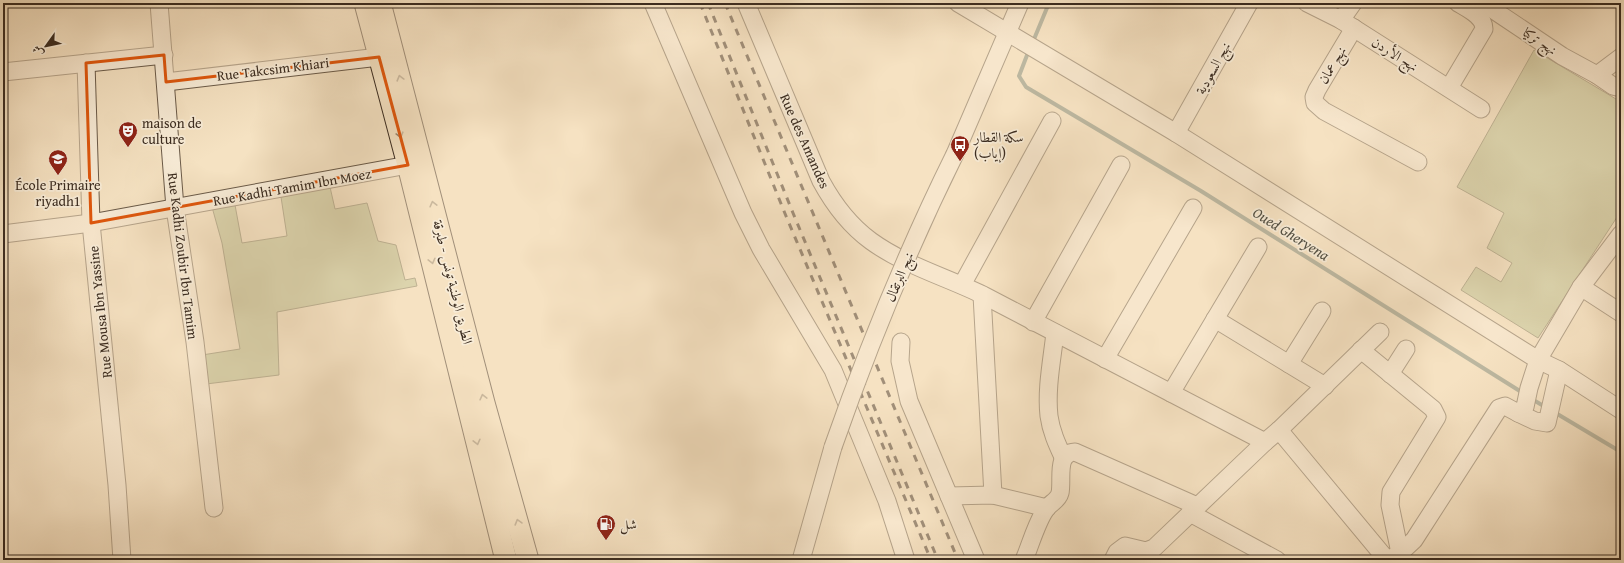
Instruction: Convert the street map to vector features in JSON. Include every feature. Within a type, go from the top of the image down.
[{"type":"main road","name":"الطريق الوطنية تونس - طبرقة","points":[[365,3],[408,165],[506,560]]},
{"type":"main road","name":"الطريق الوطنية تونس - طبرقة","points":[[380,3],[484,403],[528,560]]},
{"type":"street","name":"Rue Kadhi Zoubir Ibn Tamim","points":[[160,3],[170,157],[214,508]]},
{"type":"street","points":[[653,3],[743,213],[761,249],[832,370],[887,501],[906,560]]},
{"type":"street","name":"Rue des Amandes","points":[[746,3],[820,181],[840,211],[854,227],[895,256],[982,295],[1265,442]]},
{"type":"street","points":[[958,3],[1176,133],[1538,360],[1559,370],[1621,410]]},
{"type":"street","name":"نهج البرتقال","points":[[801,560],[833,447],[851,396],[892,291],[922,222],[1010,34],[1020,3]]},
{"type":"street","name":"نهج السعودية","points":[[1176,133],[1249,3]]},
{"type":"street","name":"نهج الأردن","points":[[1307,3],[1348,24],[1481,109]]},
{"type":"street","name":"نهج عمان","points":[[1353,3],[1348,24],[1314,97],[1315,103],[1324,111],[1418,162]]},
{"type":"street","points":[[1449,88],[1484,29],[1484,23],[1481,19],[1458,3]]},
{"type":"street","name":"نهج تركيا","points":[[1483,3],[1562,56],[1598,75],[1613,86],[1621,88]]},
{"type":"street","points":[[3,72],[164,55]]},
{"type":"street","name":"Rue Takcsim Khiari","points":[[166,82],[379,57]]},
{"type":"street","points":[[1598,75],[1621,57]]},
{"type":"street","name":"Rue Mousa Ibn Yassine","points":[[86,63],[91,223],[117,485],[122,560]]},
{"type":"street","points":[[962,285],[1052,121]]},
{"type":"street","name":"Rue Kadhi Tamim Ibn Moez","points":[[3,234],[91,223],[408,165]]},
{"type":"street","points":[[1033,322],[1121,165]]},
{"type":"street","points":[[1105,359],[1193,208]]},
{"type":"street","points":[[1522,410],[1538,360],[1582,287],[1621,234]]},
{"type":"street","points":[[1171,393],[1258,247]]},
{"type":"street","points":[[1582,287],[1621,313]]},
{"type":"street","points":[[982,295],[993,495]]},
{"type":"street","points":[[1289,364],[1322,311]]},
{"type":"street","points":[[1215,320],[1324,386]]},
{"type":"street","points":[[1113,560],[1116,552],[1125,546],[1146,551],[1154,548],[1380,332]]},
{"type":"street","points":[[1055,333],[1049,392],[1049,417],[1055,441],[1063,457]]},
{"type":"street","points":[[901,342],[900,361],[909,402],[976,560]]},
{"type":"street","points":[[1390,374],[1406,349]]},
{"type":"street","points":[[1361,350],[1433,409],[1437,417],[1391,492],[1392,558]]},
{"type":"street","points":[[1392,558],[1414,540],[1499,408],[1505,406],[1522,410],[1535,421],[1547,423],[1553,403],[1559,370]]},
{"type":"street","points":[[1279,430],[1392,558]]},
{"type":"street","points":[[1024,560],[1047,508],[1059,496],[1061,464],[1063,457],[1071,452],[1075,452],[1194,510],[1277,560]]},
{"type":"street","points":[[949,496],[993,495],[1047,508]]},
{"type":"highlighted area","points":[[164,55],[166,82],[379,57],[408,165],[91,223],[86,63]]},
{"type":"green space","points":[[1534,50],[1621,102],[1621,211],[1538,338],[1461,290],[1476,267],[1501,282],[1512,263],[1487,248],[1504,213],[1457,187]]},
{"type":"green space","points":[[330,187],[335,209],[367,203],[378,241],[396,245],[405,280],[415,278],[417,286],[277,312],[279,375],[206,384],[202,355],[240,349],[222,243],[212,207],[235,205],[242,243],[287,236],[281,197]]},
{"type":"waterway","name":"Oued Gheryena","points":[[1032,44],[1049,3]]},
{"type":"waterway","name":"Oued Gheryena","points":[[1029,50],[1019,76],[1026,87],[1201,191],[1523,393]]},
{"type":"waterway","name":"Oued Gheryena","points":[[1530,398],[1547,408]]},
{"type":"waterway","name":"Oued Gheryena","points":[[1554,412],[1621,452]]},
{"type":"railway","points":[[700,3],[786,216],[931,560]]},
{"type":"railway","points":[[708,3],[793,213],[938,560]]},
{"type":"railway","points":[[725,3],[958,560]]},
{"type":"place","name":"maison de culture","points":[[128,148]]},
{"type":"place","name":"سكة القطار (إياب)","points":[[960,162]]},
{"type":"place","name":"École Primaire riyadh1","points":[[58,176]]},
{"type":"place","name":"شل","points":[[606,541]]}]
